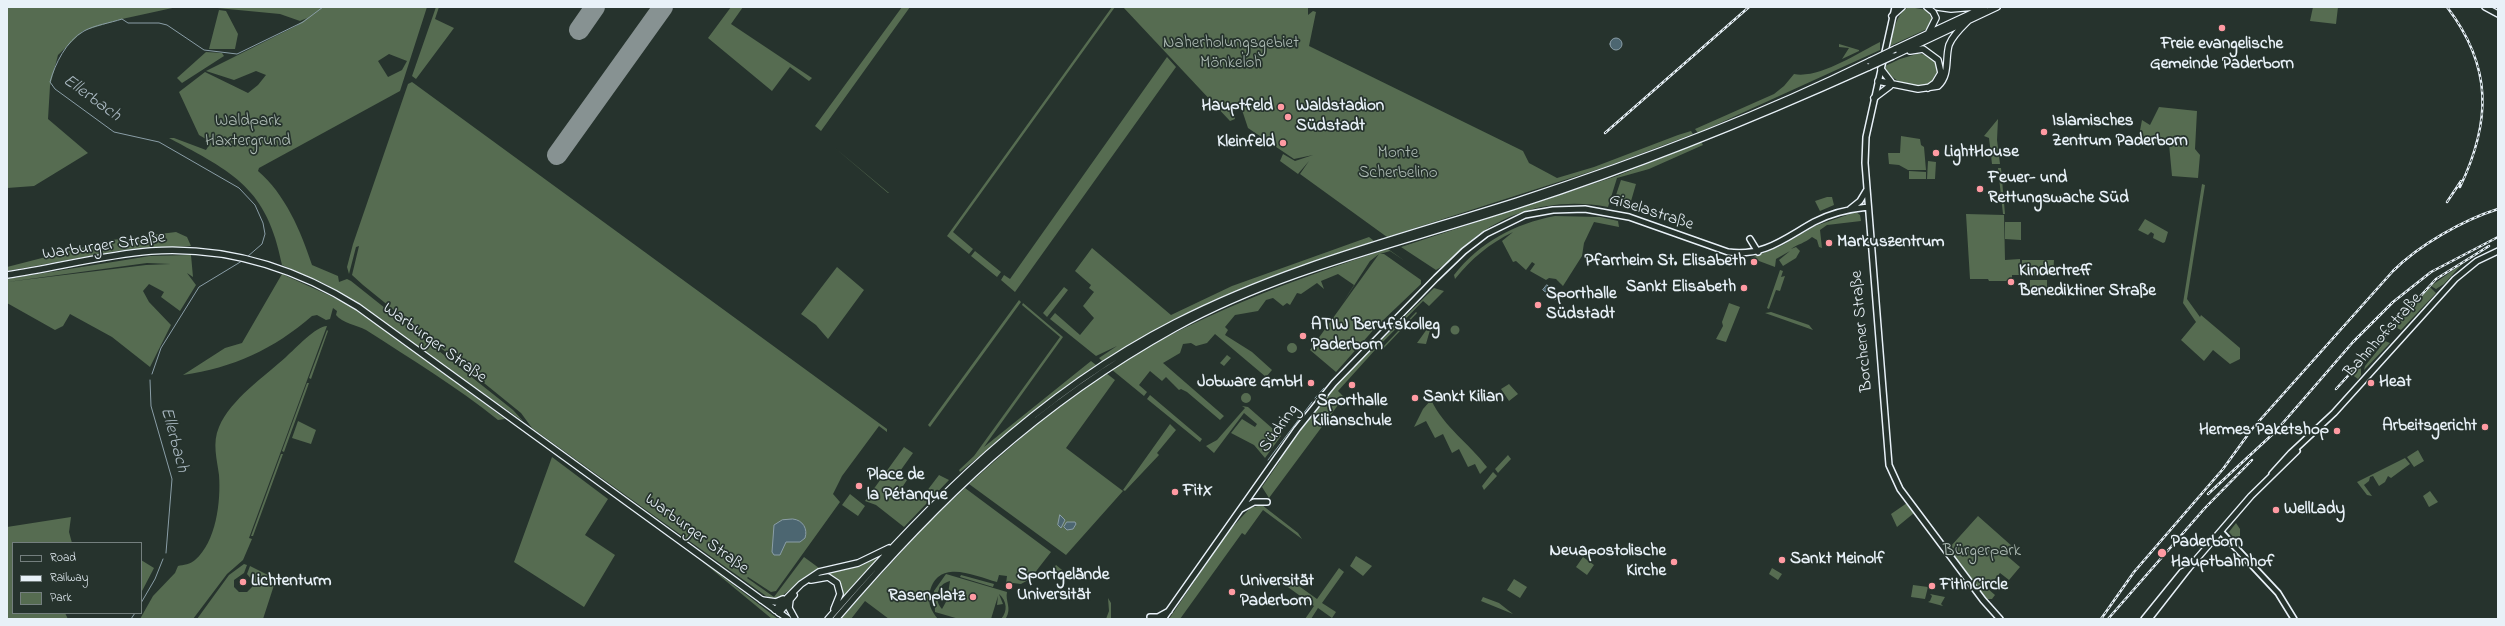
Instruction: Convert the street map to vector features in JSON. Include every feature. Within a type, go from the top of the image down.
[{"type":"main road","name":"Borchener Straße","points":[[1894,7],[1866,137],[1866,190],[1889,467],[1900,489],[2000,619]]},
{"type":"main road","points":[[1892,16],[1902,7]]},
{"type":"main road","points":[[1927,7],[1933,12],[1936,18],[1928,34]]},
{"type":"main road","points":[[1936,7],[1951,9],[1975,7]]},
{"type":"main road","points":[[828,619],[891,548],[964,475],[1013,431],[1093,372],[1174,323],[1238,293],[1316,263],[1567,184],[1671,147],[1809,90],[1985,7]]},
{"type":"main road","points":[[836,619],[895,551],[978,468],[1069,395],[1119,361],[1176,327],[1278,281],[1376,248],[1518,205],[1674,151],[1869,67],[1997,7]]},
{"type":"main road","points":[[2485,7],[2498,14]]},
{"type":"main road","points":[[1878,81],[1926,90],[1935,88],[1943,81],[1947,68],[1950,44],[1954,36],[1969,20]]},
{"type":"main road","points":[[1893,56],[1917,49],[1926,51],[1935,56],[1940,64],[1941,73],[1935,83],[1926,90]]},
{"type":"main road","points":[[1881,69],[1891,84]]},
{"type":"main road","points":[[1874,98],[1891,84]]},
{"type":"main road","points":[[1850,210],[1860,200],[1866,190]]},
{"type":"main road","name":"Giselastraße","points":[[1436,278],[1464,251],[1499,227],[1525,215],[1568,208],[1601,211],[1629,217],[1728,252],[1758,252],[1779,244],[1827,216],[1868,207]]},
{"type":"main road","points":[[1750,239],[1758,252]]},
{"type":"main road","name":"Warburger Straße","points":[[7,275],[124,254],[177,250],[204,251],[243,257],[292,272],[358,307],[788,619]]},
{"type":"main road","name":"Bahnhofstraße","points":[[2149,619],[2188,569],[2272,474],[2280,469],[2335,413],[2455,279],[2477,261],[2498,251]]},
{"type":"main road","name":"Südring","points":[[1163,619],[1167,617],[1171,609],[1297,429],[1334,383],[1436,278]]},
{"type":"main road","points":[[1240,510],[1254,502],[1267,502]]},
{"type":"main road","points":[[762,600],[776,602],[788,599],[819,572],[866,560],[891,548]]},
{"type":"main road","name":"Bahnhofstraße","points":[[2144,619],[2182,572],[2188,569]]},
{"type":"main road","points":[[777,611],[808,581],[816,577],[828,577],[837,583],[840,594],[828,619]]},
{"type":"main road","points":[[788,599],[789,608],[795,619]]},
{"type":"main road","points":[[1150,617],[1158,617],[1171,609]]},
{"type":"street","points":[[2220,532],[2278,593],[2294,619]]},
{"type":"green space","points":[[7,7],[177,7],[122,19],[83,31],[58,55],[50,86],[48,119],[88,153],[34,186],[7,188]]},
{"type":"green space","name":"Waldpark Haxtergrund","points":[[207,7],[427,7],[400,91],[259,168],[258,171],[268,180],[291,214],[303,239],[312,265],[338,276],[339,282],[347,279],[351,281],[513,410],[523,421],[327,285],[282,265],[276,239],[257,200],[229,173],[169,138],[174,138],[206,150],[211,142],[199,135],[179,92],[205,72],[248,93],[258,85],[266,75],[256,71],[234,80],[206,71],[296,26],[307,18],[300,21],[280,14]],"holes":[[[389,54],[407,61],[402,70],[388,77],[378,61]]]},
{"type":"green space","points":[[436,7],[439,7],[435,19],[454,28],[416,79],[412,76]]},
{"type":"green space","points":[[731,7],[743,7],[731,24],[812,78],[809,81],[790,67],[772,91],[708,38]]},
{"type":"green space","points":[[902,7],[910,7],[821,131],[815,126]]},
{"type":"green space","points":[[1112,7],[1115,7],[953,232],[973,249],[969,254],[947,236]]},
{"type":"green space","points":[[1123,7],[1308,7],[1308,15],[1313,11],[1316,12],[1309,46],[1523,151],[1529,163],[1557,178],[1594,167],[1678,135],[1691,131],[1693,134],[1608,166],[1387,237],[1300,174],[1309,161],[1298,174],[1280,161],[1283,154],[1295,161],[1313,155],[1294,159],[1248,128],[1240,104],[1232,107],[1235,119],[1230,121]]},
{"type":"green space","points":[[1909,7],[1927,10],[1933,21],[1929,28],[1890,46],[1898,18]]},
{"type":"green space","points":[[2313,7],[2338,7],[2336,24],[2310,21]]},
{"type":"green space","points":[[219,10],[226,11],[238,34],[235,49],[209,49]]},
{"type":"green space","points":[[1880,42],[1880,50],[1698,133],[1695,129],[1774,94],[1784,86],[1794,74],[1804,75],[1826,69]]},
{"type":"green space","points":[[1839,44],[1859,51],[1842,59],[1849,48],[1839,47]]},
{"type":"green space","points":[[206,52],[222,53],[224,56],[182,83],[177,78]]},
{"type":"green space","points":[[1917,54],[1931,57],[1938,67],[1937,77],[1931,84],[1919,87],[1904,84],[1887,71],[1885,66],[1900,59]]},
{"type":"green space","points":[[1167,57],[1176,67],[1015,292],[1001,280],[1004,275],[1010,279]]},
{"type":"green space","points":[[412,82],[887,429],[887,432],[879,426],[842,476],[833,494],[840,502],[776,591],[771,592],[748,577],[747,578],[774,597],[804,557],[819,568],[780,597],[774,599],[766,596],[532,428],[521,413],[363,285],[352,275],[359,246],[356,247],[349,274],[347,267],[353,244],[408,84]]},
{"type":"green space","points":[[2159,107],[2197,111],[2195,149],[2200,155],[2198,178],[2172,176],[2169,144],[2138,141],[2142,120],[2150,125]]},
{"type":"green space","points":[[1998,119],[1997,140],[2000,164],[1992,164],[1989,138],[1984,136]]},
{"type":"green space","points":[[1901,136],[1920,139],[1921,145],[1924,147],[1926,170],[1908,170],[1899,165],[1889,164],[1888,153],[1900,153]]},
{"type":"green space","points":[[1701,142],[1703,145],[1649,169],[1617,178],[1608,207],[1572,204],[1554,205],[1520,213],[1488,228],[1468,243],[1446,264],[1436,270],[1401,247],[1617,176]]},
{"type":"green space","points":[[835,148],[889,193],[888,193]]},
{"type":"green space","points":[[1928,161],[1936,162],[1935,179],[1927,179]]},
{"type":"green space","points":[[1998,168],[2001,168],[2005,214],[2003,214]]},
{"type":"green space","points":[[1909,171],[1926,172],[1926,179],[1909,179]]},
{"type":"green space","points":[[1621,180],[1636,184],[1629,208],[1613,204]]},
{"type":"green space","points":[[2202,184],[2205,185],[2187,299],[2200,317],[2201,315],[2240,348],[2240,359],[2230,364],[2213,350],[2204,361],[2181,340],[2196,322],[2183,303]]},
{"type":"green space","points":[[1832,197],[1834,205],[1820,211],[1815,201]]},
{"type":"green space","points":[[1856,212],[1860,215],[1861,221],[1827,225],[1820,230],[1822,248],[1819,247],[1817,240],[1812,237],[1791,249],[1796,247],[1800,251],[1796,258],[1783,266],[1779,260],[1790,251],[1776,259],[1775,267],[1751,258],[1781,246],[1815,226]]},
{"type":"green space","points":[[1966,214],[2004,215],[2005,260],[2020,259],[2020,275],[2012,275],[2012,281],[1970,279]]},
{"type":"green space","points":[[1555,216],[1600,217],[1618,221],[1619,227],[1594,222],[1584,243],[1582,256],[1563,286],[1556,279],[1549,278],[1546,280],[1530,271],[1535,264],[1532,262],[1526,270],[1516,261],[1513,262],[1502,241],[1513,232],[1496,241],[1481,252],[1455,279],[1454,275],[1464,263],[1499,236],[1512,229],[1540,219]]},
{"type":"green space","points":[[2145,219],[2168,232],[2165,242],[2163,243],[2153,238],[2154,234],[2151,232],[2148,235],[2138,230]]},
{"type":"green space","points":[[2005,222],[2021,222],[2021,240],[2005,239]]},
{"type":"green space","points":[[176,232],[187,237],[191,246],[123,250],[7,271],[7,267],[112,240]]},
{"type":"green space","points":[[1369,237],[1374,241],[1237,291],[1175,320],[1103,362],[1099,358],[1117,346],[1096,356],[1050,319],[1055,313],[1080,335],[1094,318],[1083,306],[1094,292],[1089,288],[1091,285],[1075,271],[1092,248],[1171,315],[1232,286]]},
{"type":"green space","points":[[1388,249],[1405,261],[1390,251],[1380,254],[1384,254],[1421,280],[1421,284],[1376,327],[1336,372],[1310,350],[1379,254],[1370,261],[1342,304],[1354,285],[1338,274],[1321,281],[1324,289],[1317,283],[1301,294],[1297,293],[1290,305],[1287,303],[1283,306],[1273,298],[1266,300],[1258,311],[1235,315],[1225,327],[1228,330],[1225,335],[1252,352],[1272,370],[1266,377],[1215,334],[1207,343],[1196,346],[1191,343],[1183,344],[1180,353],[1163,363],[1224,416],[1220,420],[1187,392],[1181,389],[1179,390],[1166,377],[1162,381],[1150,371],[1139,385],[1147,392],[1144,396],[1111,369],[1211,315],[1281,286]]},
{"type":"green space","points":[[975,251],[1001,272],[997,277],[971,256]]},
{"type":"green space","points":[[191,255],[193,277],[187,273],[196,285],[180,311],[161,297],[164,292],[149,284],[143,291],[149,302],[171,325],[150,367],[112,337],[70,314],[63,326],[55,330],[7,303],[7,279],[150,256]],"holes":[[[147,263],[171,264],[146,265],[7,282]]]},
{"type":"green space","points":[[2022,260],[2054,260],[2053,276],[2022,275]]},
{"type":"green space","points":[[2463,263],[2444,284],[2436,289],[2431,286]]},
{"type":"green space","points":[[837,267],[864,290],[828,339],[816,325],[801,314]]},
{"type":"green space","points":[[1780,270],[1783,271],[1781,277],[1785,276],[1780,291],[1776,290],[1769,309],[1767,308]]},
{"type":"green space","points":[[282,274],[357,308],[505,419],[498,420],[450,385],[366,330],[342,320],[336,315],[337,311],[333,308],[330,319],[326,320],[317,315],[312,316],[283,338],[252,355],[219,367],[183,375],[225,348],[242,343]]},
{"type":"green space","points":[[2030,280],[2047,280],[2047,289],[2030,289]]},
{"type":"green space","points":[[1064,287],[1068,290],[1047,317],[1043,313]]},
{"type":"green space","points":[[2430,287],[2436,293],[2401,330],[2395,327]]},
{"type":"green space","points":[[1434,288],[1444,291],[1429,306],[1423,301],[1375,350],[1338,391],[1344,397],[1269,498],[1262,487],[1280,461],[1280,457],[1335,386]]},
{"type":"green space","points":[[1019,300],[1021,302],[930,427],[928,425]]},
{"type":"green space","points":[[1023,303],[1063,337],[984,447],[1091,361],[1096,365],[1063,389],[960,472],[959,470],[974,456],[1060,337],[1022,305]]},
{"type":"green space","points":[[1729,303],[1740,307],[1726,342],[1716,339],[1723,326],[1722,322]]},
{"type":"green space","points":[[1416,312],[1417,313],[1382,350],[1381,349]]},
{"type":"green space","points":[[1771,312],[1809,325],[1813,330],[1765,313]]},
{"type":"green space","points":[[327,326],[249,538],[252,539],[243,560],[227,574],[193,619],[140,619],[153,596],[175,573],[178,566],[195,560],[208,543],[216,521],[218,509],[219,475],[216,439],[219,427],[224,417],[231,407],[249,389],[306,338],[322,327]]},
{"type":"green space","points":[[1453,326],[1457,326],[1459,330],[1457,334],[1453,334],[1451,332],[1451,328]]},
{"type":"green space","points":[[1427,329],[1430,330],[1426,344],[1417,343]]},
{"type":"green space","points":[[327,330],[328,331],[311,379],[309,378]]},
{"type":"green space","points":[[2385,341],[2390,343],[2364,370],[2365,366]]},
{"type":"green space","points":[[1292,343],[1297,348],[1292,353],[1287,348]]},
{"type":"green space","points":[[1227,355],[1231,358],[1224,366],[1220,363]]},
{"type":"green space","points":[[2361,363],[2361,375],[2358,379],[2351,374]]},
{"type":"green space","points":[[1106,373],[1115,380],[1066,448],[1123,491],[1066,555],[969,484],[1040,421]]},
{"type":"green space","points":[[307,383],[309,383],[284,452],[282,451]]},
{"type":"green space","points":[[1509,384],[1518,394],[1509,401],[1501,389]]},
{"type":"green space","points":[[1246,393],[1251,398],[1246,403],[1241,398]]},
{"type":"green space","points":[[1150,395],[1202,439],[1200,442],[1147,399]]},
{"type":"green space","points":[[1431,400],[1443,419],[1487,467],[1480,474],[1475,464],[1468,467],[1459,449],[1452,453],[1443,434],[1435,438],[1426,421],[1414,427],[1423,409]]},
{"type":"green space","points":[[1242,406],[1248,407],[1281,436],[1265,458],[1254,445],[1231,433],[1242,419],[1255,427],[1257,424],[1244,413],[1214,453],[1206,446],[1217,440],[1245,408]]},
{"type":"green space","points":[[298,421],[316,430],[311,444],[292,438]]},
{"type":"green space","points":[[1170,424],[1176,430],[1157,453],[1159,455],[1125,491],[1123,490]]},
{"type":"green space","points":[[904,447],[913,453],[898,474],[907,480],[899,492],[910,499],[913,496],[920,500],[939,475],[949,480],[904,527],[876,505],[865,501]]},
{"type":"green space","points":[[2418,450],[2424,461],[2414,467],[2407,457]]},
{"type":"green space","points":[[281,454],[283,454],[253,536],[251,536]]},
{"type":"green space","points":[[1508,455],[1511,459],[1498,473],[1495,469]]},
{"type":"green space","points":[[552,457],[608,499],[585,535],[615,555],[584,607],[514,562]]},
{"type":"green space","points":[[2405,458],[2410,464],[2391,478],[2388,476],[2385,482],[2379,486],[2373,476],[2370,477],[2369,481],[2364,485],[2372,496],[2367,495],[2357,482]]},
{"type":"green space","points":[[1493,472],[1497,476],[1484,490],[1482,486]]},
{"type":"green space","points":[[965,488],[1051,552],[1030,579],[1021,584],[1013,583],[1009,587],[1006,584],[1007,576],[999,575],[997,582],[969,574],[949,572],[941,575],[935,581],[930,591],[930,606],[938,619],[889,619],[865,601],[851,619],[840,619],[928,523]]},
{"type":"green space","points":[[2430,491],[2438,502],[2429,507],[2423,496]]},
{"type":"green space","points":[[850,494],[865,506],[858,516],[842,505]]},
{"type":"green space","points":[[1907,503],[1914,513],[1897,527],[1891,514]]},
{"type":"green space","points":[[1262,505],[1298,533],[1302,539],[1263,510],[1245,535],[1242,533],[1180,619],[1169,619],[1228,532],[1250,508]]},
{"type":"green space","name":"Bürgerpark","points":[[1978,516],[2013,547],[2006,555],[2020,567],[2009,580],[2000,573],[1987,588],[1995,595],[1992,599],[1987,599],[1950,551],[1953,549],[1951,546]]},
{"type":"green space","points":[[71,517],[69,532],[72,542],[12,542],[12,614],[66,614],[68,619],[7,619],[7,527]]},
{"type":"green space","points":[[2236,523],[2240,529],[2240,536],[2236,540],[2229,532]]},
{"type":"green space","points":[[884,553],[840,603],[842,594],[838,583],[823,575],[816,576],[824,572],[868,561]]},
{"type":"green space","points":[[1356,556],[1372,566],[1363,576],[1350,566]]},
{"type":"green space","points":[[1583,557],[1594,565],[1587,575],[1576,567]]},
{"type":"green space","points":[[698,558],[778,619],[772,619]]},
{"type":"green space","points":[[142,561],[154,568],[142,591]]},
{"type":"green space","points":[[244,564],[247,565],[244,573],[234,580],[234,587],[239,592],[247,592],[252,587],[252,580],[247,574],[250,566],[276,579],[263,619],[197,619],[229,575]]},
{"type":"green space","points":[[1056,565],[1067,574],[1047,576]]},
{"type":"green space","points":[[1339,568],[1344,572],[1322,603],[1336,612],[1332,618],[1318,608],[1311,619],[1305,619],[1314,606],[1281,582],[1285,576],[1317,599]]},
{"type":"green space","points":[[1772,568],[1782,574],[1778,580],[1769,574]]},
{"type":"green space","name":"Rasenplatz","points":[[946,574],[1007,592],[1008,614],[1006,618],[1001,619],[1005,613],[1006,606],[1004,600],[999,594],[1003,604],[997,605],[998,596],[991,619],[959,619],[935,612],[934,591]],"holes":[[[950,581],[947,600],[942,609],[939,605],[937,597],[939,589],[942,585]]]},
{"type":"green space","points":[[961,575],[994,584],[993,587],[960,577]]},
{"type":"green space","points":[[1514,579],[1527,587],[1520,598],[1507,590]]},
{"type":"green space","points":[[1913,585],[1928,587],[1925,599],[1911,597]]},
{"type":"green space","points":[[1930,594],[1945,597],[1941,604],[1943,606],[1928,602],[1932,596]]},
{"type":"green space","points":[[1483,597],[1499,603],[1513,614],[1481,601]]},
{"type":"green space","points":[[1108,598],[1111,603],[1111,619],[1106,619],[1109,611]]},
{"type":"water","points":[[1614,38],[1618,38],[1622,44],[1618,50],[1614,50],[1610,46],[1610,42]]},
{"type":"water","points":[[1547,285],[1559,295],[1555,300],[1543,290]]},
{"type":"water","points":[[1060,515],[1065,520],[1061,528],[1058,525]]},
{"type":"water","points":[[793,519],[800,521],[804,526],[806,531],[805,538],[800,542],[786,542],[780,555],[774,555],[772,552],[774,525],[782,520]]},
{"type":"water","points":[[1067,522],[1075,522],[1076,524],[1073,529],[1067,530],[1064,527]]},
{"type":"waterway","name":"Ellerbach","points":[[247,257],[262,244],[265,234],[263,223],[255,205],[239,188],[159,142],[114,132],[55,89],[50,82],[58,61],[72,41],[84,31],[103,24],[122,19],[128,23],[159,23],[167,25],[204,50],[237,54],[303,22],[323,7]]},
{"type":"waterway","name":"Ellerbach","points":[[152,374],[161,348],[199,287],[242,261]]},
{"type":"waterway","name":"Ellerbach","points":[[150,380],[151,406],[172,479],[166,553]]},
{"type":"waterway","points":[[1315,398],[1324,388]]},
{"type":"waterway","points":[[1268,460],[1312,402]]},
{"type":"waterway","name":"Ellerbach","points":[[142,601],[155,579],[163,559]]},
{"type":"waterway","name":"Ellerbach","points":[[131,619],[134,614]]},
{"type":"runway","points":[[579,30],[595,7]]},
{"type":"runway","points":[[557,155],[663,7]]},
{"type":"railway","points":[[1605,133],[1749,7]]},
{"type":"railway","points":[[2447,7],[2462,29],[2473,51],[2480,73],[2482,95],[2482,117],[2478,140],[2460,187]]},
{"type":"railway","points":[[2447,202],[2461,181]]},
{"type":"railway","points":[[2101,619],[2134,572],[2223,469],[2252,429],[2393,271],[2415,252],[2442,234],[2470,220],[2498,209]]},
{"type":"railway","points":[[2208,494],[2275,432],[2353,342],[2393,302],[2431,272],[2498,237]]},
{"type":"railway","points":[[2336,389],[2436,279],[2489,246]]},
{"type":"railway","points":[[2108,619],[2205,508],[2252,460]]},
{"type":"place","name":"Freie evangelische Gemeinde Paderborn","points":[[2222,28]]},
{"type":"place","name":"Hauptfeld","points":[[1281,107]]},
{"type":"place","name":"Waldstadion Südstadt","points":[[1288,117]]},
{"type":"place","name":"Islamisches Zentrum Paderborn","points":[[2044,132]]},
{"type":"place","name":"Kleinfeld","points":[[1283,143]]},
{"type":"place","name":"LightHouse","points":[[1936,153]]},
{"type":"place","name":"Feuer- und Rettungswache Süd","points":[[1980,189]]},
{"type":"place","name":"Markuszentrum","points":[[1829,243]]},
{"type":"place","name":"Pfarrheim St. Elisabeth","points":[[1754,262]]},
{"type":"place","name":"Kindertreff Benediktiner Straße","points":[[2011,282]]},
{"type":"place","name":"Sankt Elisabeth","points":[[1744,288]]},
{"type":"place","name":"Sporthalle Südstadt","points":[[1538,305]]},
{"type":"place","name":"ATIW Berufskolleg Paderborn","points":[[1303,336]]},
{"type":"place","name":"Jobware GmbH","points":[[1311,383]]},
{"type":"place","name":"Heat","points":[[2371,383]]},
{"type":"place","name":"Sporthalle Kilianschule","points":[[1352,385]]},
{"type":"place","name":"Sankt Kilian","points":[[1415,398]]},
{"type":"place","name":"Arbeitsgericht","points":[[2485,427]]},
{"type":"place","name":"Hermes Paketshop","points":[[2337,431]]},
{"type":"place","name":"Place de la Pétanque","points":[[859,486]]},
{"type":"place","name":"FitX","points":[[1175,492]]},
{"type":"place","name":"WellLady","points":[[2276,510]]},
{"type":"place","name":"Paderborn Hauptbahnhof","points":[[2162,553]]},
{"type":"place","name":"Sankt Meinolf","points":[[1782,560]]},
{"type":"place","name":"Neuapostolische Kirche","points":[[1674,562]]},
{"type":"place","name":"Lichtenturm","points":[[243,582]]},
{"type":"place","name":"Sportgelände Universität","points":[[1009,586]]},
{"type":"place","name":"FitInCircle","points":[[1932,586]]},
{"type":"place","name":"Universität Paderborn","points":[[1232,592]]},
{"type":"place","name":"Rasenplatz","points":[[973,597]]},
{"type":"park label","name":"Naherholungsgebiet Mönkeloh","points":[[1231,54]]},
{"type":"park label","name":"Monte Scherbelino","points":[[1398,164]]}]
